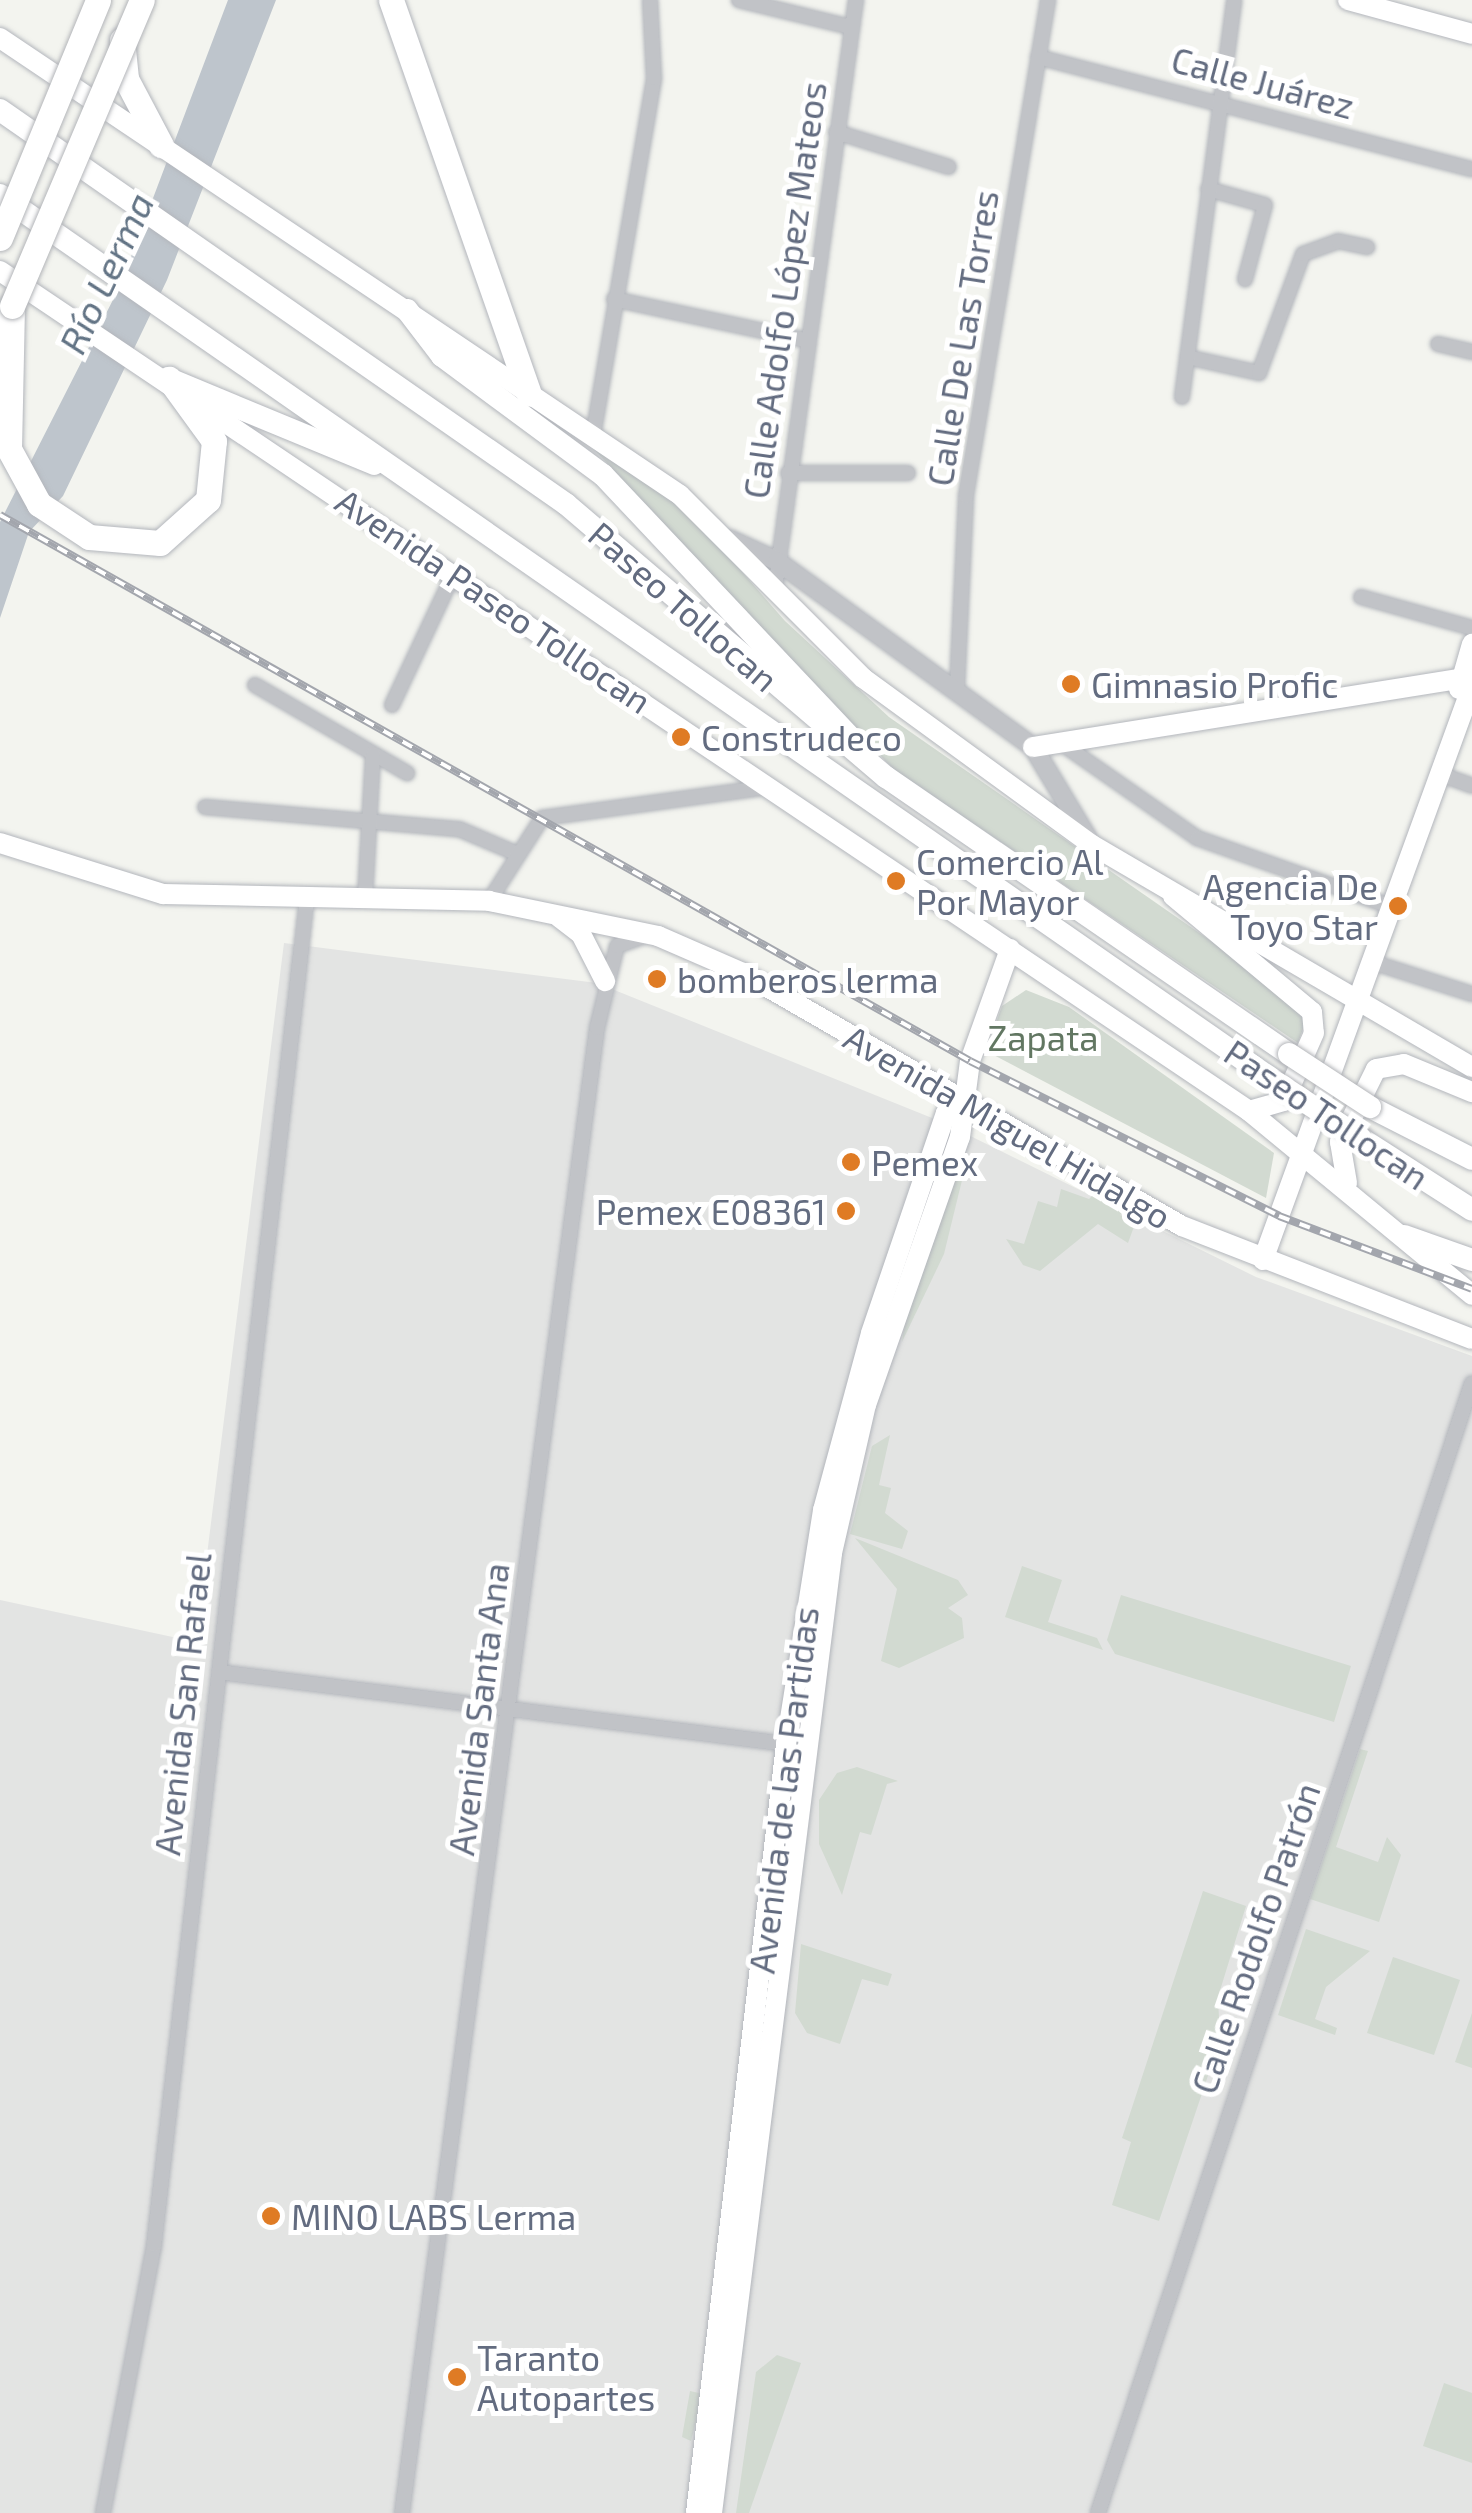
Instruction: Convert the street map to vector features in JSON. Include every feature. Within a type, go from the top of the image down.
[{"type":"highway","points":[[0,238],[24,171],[98,0]]},
{"type":"highway","points":[[134,0],[121,60],[164,148]]},
{"type":"highway","points":[[0,335],[142,0]]},
{"type":"highway","points":[[391,0],[530,393]]},
{"type":"highway","points":[[0,197],[24,171]]},
{"type":"highway","points":[[12,306],[6,424],[28,489],[89,537],[160,542],[202,511],[217,464],[210,432],[170,379]]},
{"type":"main road","points":[[1348,0],[1472,34]]},
{"type":"main road","points":[[0,38],[592,436],[728,540],[905,713],[1092,845],[1472,1067]]},
{"type":"main road","name":"Paseo Tollocan","points":[[0,110],[201,242],[566,504],[886,778],[1370,1107],[1472,1159]]},
{"type":"main road","name":"Paseo Tollocan","points":[[0,197],[446,498],[1277,1083],[1472,1210]]},
{"type":"main road","name":"Avenida Paseo Tollocan","points":[[0,271],[170,379],[1249,1111],[1304,1150],[1472,1295]]},
{"type":"main road","points":[[407,310],[442,356],[603,474],[886,778]]},
{"type":"main road","points":[[170,379],[446,498]]},
{"type":"main road","points":[[1472,644],[1468,681],[1392,907],[1369,961],[1263,1260],[1472,1338]]},
{"type":"main road","points":[[1033,747],[1468,681]]},
{"type":"main road","name":"Avenida Miguel Hidalgo","points":[[0,842],[163,894],[489,900],[535,905],[647,935],[743,973],[1182,1226],[1263,1260]]},
{"type":"main road","points":[[1167,887],[1197,925],[1312,1012],[1314,1033],[1284,1101],[1249,1111]]},
{"type":"main road","points":[[535,905],[571,924],[605,981]]},
{"type":"main road","name":"Avenida de las Partidas","points":[[712,2513],[832,1553],[866,1405],[1010,949]]},
{"type":"main road","points":[[1348,1187],[1340,1142],[1376,1068],[1404,1064],[1472,1092]]},
{"type":"main road","name":"Avenida de las Partidas","points":[[696,2513],[786,1744],[844,1420],[963,1100]]},
{"type":"main road","points":[[1404,1236],[1472,1260]]},
{"type":"street","points":[[592,436],[654,78],[650,0]]},
{"type":"street","points":[[739,0],[851,27]]},
{"type":"street","name":"Calle Adolfo López Mateos","points":[[774,588],[856,0]]},
{"type":"street","name":"Calle De Las Torres","points":[[957,688],[966,496],[1048,0]]},
{"type":"street","points":[[1182,397],[1234,0]]},
{"type":"street","name":"Calle Juárez","points":[[1038,57],[1472,168]]},
{"type":"street","points":[[836,132],[949,167]]},
{"type":"street","points":[[1208,189],[1265,205],[1245,280]]},
{"type":"street","points":[[1187,356],[1251,374],[1268,362],[1303,254],[1338,241],[1367,247]]},
{"type":"street","points":[[614,298],[806,340]]},
{"type":"street","points":[[1438,344],[1472,352]]},
{"type":"street","points":[[788,473],[908,474]]},
{"type":"street","points":[[728,540],[777,561],[957,688],[1033,747],[1092,845]]},
{"type":"street","points":[[392,704],[454,574]]},
{"type":"street","points":[[1362,597],[1472,628]]},
{"type":"street","points":[[255,685],[407,773]]},
{"type":"street","points":[[1061,743],[1197,838],[1392,907]]},
{"type":"street","points":[[364,898],[373,754]]},
{"type":"street","points":[[1436,773],[1472,786]]},
{"type":"street","points":[[489,900],[514,852],[542,818],[768,786]]},
{"type":"street","points":[[205,807],[459,829],[514,852]]},
{"type":"street","name":"Avenida San Rafael","points":[[103,2513],[154,2245],[307,899]]},
{"type":"street","name":"Avenida Santa Ana","points":[[402,2513],[605,981],[616,946],[647,935]]},
{"type":"street","points":[[1369,961],[1472,994]]},
{"type":"street","name":"Calle Rodolfo Patrón","points":[[1098,2513],[1472,1384]]},
{"type":"street","points":[[218,1672],[786,1744]]},
{"type":"shaded area","points":[[228,0],[276,0],[167,280],[63,496],[29,532],[0,618],[0,522],[119,288]]},
{"type":"shaded area","points":[[284,943],[597,983],[942,1122],[1256,1277],[1472,1356],[1472,2513],[0,2513],[0,1600],[196,1642]]},
{"type":"green space","points":[[591,446],[686,508],[785,621],[889,717],[1297,1001],[1305,1023],[1298,1043],[894,770]]},
{"type":"green space","name":"Zapata","points":[[1026,990],[1069,1007],[1274,1153],[1266,1198],[986,1051],[1002,1006]]},
{"type":"green space","points":[[954,1167],[964,1172],[944,1254],[902,1342],[909,1291]]},
{"type":"green space","points":[[1061,1189],[1089,1199],[1096,1192],[1127,1209],[1120,1215],[1136,1221],[1128,1243],[1098,1224],[1040,1271],[1023,1265],[1006,1239],[1024,1244],[1038,1201],[1057,1207]]},
{"type":"green space","points":[[890,1435],[879,1485],[891,1488],[885,1513],[908,1531],[902,1549],[850,1534],[872,1446]]},
{"type":"green space","points":[[855,1538],[958,1580],[968,1595],[948,1608],[962,1618],[964,1638],[899,1668],[881,1661],[897,1589]]},
{"type":"green space","points":[[1022,1566],[1062,1580],[1048,1622],[1097,1638],[1103,1650],[1005,1617]]},
{"type":"green space","points":[[1121,1595],[1351,1666],[1334,1722],[1115,1654],[1107,1640]]},
{"type":"green space","points":[[1360,1749],[1368,1751],[1336,1847],[1378,1862],[1387,1837],[1401,1855],[1379,1922],[1310,1899]]},
{"type":"green space","points":[[857,1767],[898,1781],[887,1784],[871,1835],[860,1832],[842,1895],[819,1844],[819,1800],[837,1773]]},
{"type":"green space","points":[[1203,1891],[1246,1906],[1218,1997],[1220,2040],[1159,2221],[1112,2205],[1131,2142],[1122,2138]]},
{"type":"green space","points":[[1306,1929],[1370,1951],[1326,1987],[1315,2019],[1337,2028],[1335,2035],[1278,2015]]},
{"type":"green space","points":[[801,1944],[892,1974],[888,1986],[862,1979],[840,2044],[807,2033],[795,2013]]},
{"type":"green space","points":[[1393,1957],[1460,1980],[1434,2055],[1367,2033]]},
{"type":"green space","points":[[1472,2013],[1472,2068],[1455,2062]]},
{"type":"green space","points":[[777,2355],[801,2363],[749,2513],[736,2513],[756,2372]]},
{"type":"green space","points":[[1444,2383],[1472,2393],[1472,2463],[1423,2446]]},
{"type":"green space","points":[[690,2391],[703,2394],[691,2441],[682,2437]]},
{"type":"railway","points":[[0,515],[970,1061],[1279,1216],[1472,1289]]},
{"type":"place","name":"Gimnasio Profic","points":[[1071,684]]},
{"type":"place","name":"Construdeco","points":[[681,737]]},
{"type":"place","name":"Comercio Al Por Mayor","points":[[896,881]]},
{"type":"place","name":"Agencia De Toyo Star","points":[[1398,906]]},
{"type":"place","name":"bomberos lerma","points":[[657,979]]},
{"type":"place","name":"Pemex","points":[[851,1162]]},
{"type":"place","name":"Pemex E08361","points":[[846,1211]]},
{"type":"place","name":"MINO LABS Lerma","points":[[271,2216]]},
{"type":"place","name":"Taranto Autopartes","points":[[457,2377]]},
{"type":"water label","name":"Río Lerma","points":[[106,273]]}]
